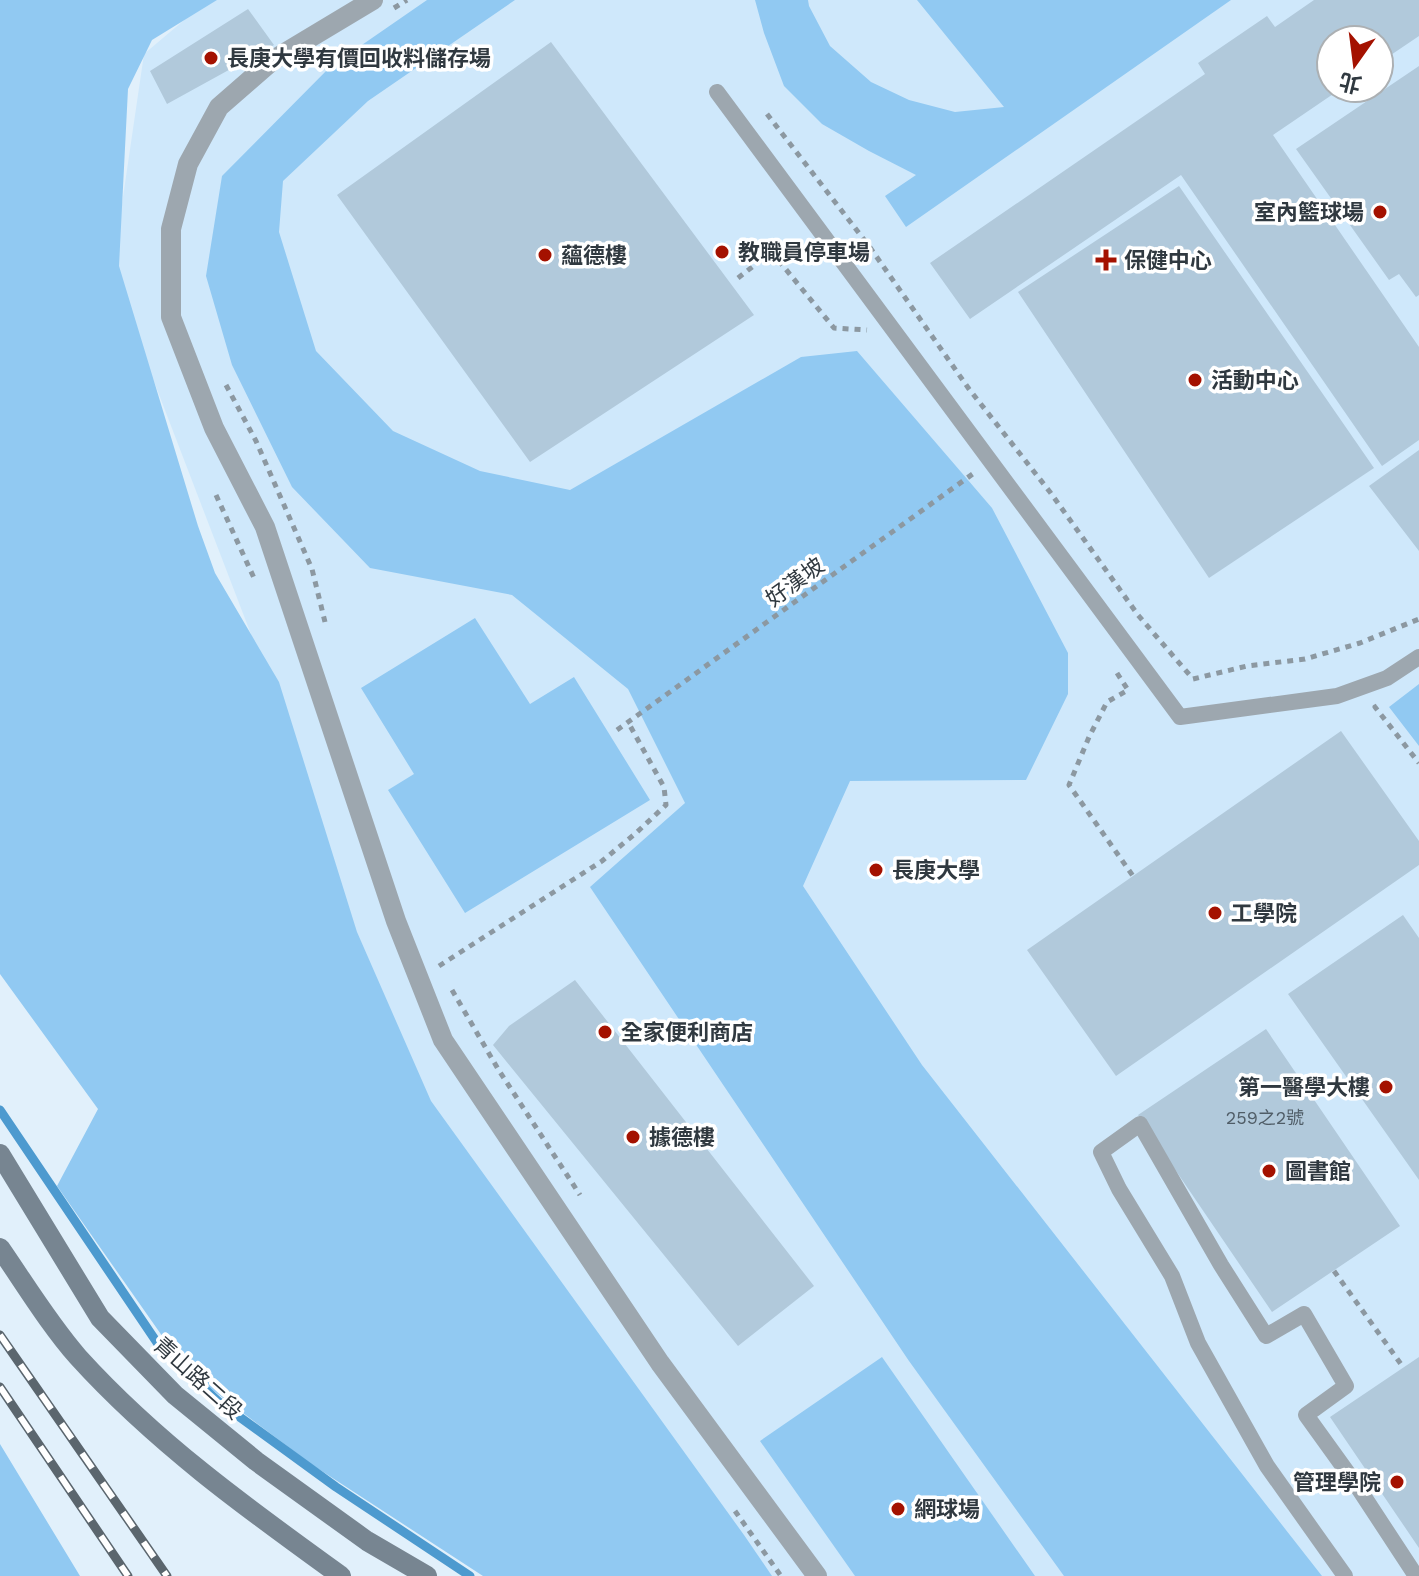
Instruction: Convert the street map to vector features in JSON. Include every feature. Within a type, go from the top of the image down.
[{"type":"street","points":[[379,7],[273,60],[219,107],[188,164],[171,229],[171,317],[214,428],[265,527],[396,921],[443,1040],[660,1363],[817,1576]]},
{"type":"street","name":"青山路二段","points":[[0,1154],[100,1318],[175,1395],[256,1461],[367,1541],[427,1576]]},
{"type":"street","points":[[0,1248],[77,1356],[152,1432],[234,1499],[341,1576]]},
{"type":"lane","points":[[717,92],[1180,717],[1337,696],[1387,678],[1419,657]]},
{"type":"lane","points":[[1345,1576],[1267,1466],[1198,1343],[1172,1276],[1119,1189],[1101,1152],[1140,1124],[1221,1265],[1266,1336],[1304,1314],[1346,1386],[1306,1415],[1416,1576]]},
{"type":"path","points":[[379,7],[407,0]]},
{"type":"path","points":[[767,114],[869,246],[969,389],[1050,492],[1138,615],[1193,679],[1247,666],[1305,659],[1360,643],[1419,619]]},
{"type":"path","points":[[738,278],[765,257],[779,261],[834,328],[869,330]]},
{"type":"path","points":[[221,375],[256,441],[312,569],[326,628]]},
{"type":"path","name":"好漢坡","points":[[617,730],[991,462]]},
{"type":"path","points":[[1112,667],[1128,690],[1107,702],[1069,785],[1133,876]]},
{"type":"path","points":[[1386,699],[1375,707],[1419,763]]},
{"type":"path","points":[[434,955],[438,967],[558,891],[602,861],[666,805],[664,787],[628,722]]},
{"type":"path","points":[[446,980],[498,1069],[584,1200]]},
{"type":"path","points":[[1334,1271],[1403,1367]]},
{"type":"shaded area","points":[[0,0],[217,0],[152,40],[128,89],[119,266],[198,526],[215,573],[279,682],[357,932],[431,1101],[772,1576],[483,1576],[311,1464],[186,1370],[57,1186],[98,1109],[0,974]]},
{"type":"shaded area","name":"長庚大學","points":[[208,0],[1419,0],[1419,1576],[754,1576],[399,1064],[267,676],[112,272],[144,54]]},
{"type":"shaded area","points":[[427,0],[515,0],[368,101],[283,181],[279,232],[316,351],[393,431],[480,471],[570,490],[801,357],[857,351],[992,508],[1068,653],[1068,694],[1026,780],[850,781],[803,886],[922,1065],[1322,1576],[1064,1576],[909,1361],[590,887],[685,803],[628,689],[512,595],[370,568],[292,487],[232,365],[206,276],[222,176],[330,67]]},
{"type":"shaded area","points":[[755,0],[808,0],[830,46],[871,82],[909,100],[955,112],[1004,107],[917,0],[1231,0],[906,227],[885,196],[916,175],[822,124],[784,86]]},
{"type":"shaded area","points":[[475,618],[530,704],[574,677],[650,800],[465,913],[388,790],[414,774],[361,688]]},
{"type":"shaded area","points":[[1419,684],[1419,746],[1389,707]]},
{"type":"shaded area","name":"網球場","points":[[882,1357],[1035,1576],[855,1576],[760,1441]]},
{"type":"shaded area","points":[[0,1444],[80,1576],[0,1576]]},
{"type":"building","points":[[1314,0],[1419,0],[1419,36],[1395,52],[1395,24],[1315,24],[1315,104],[1319,104],[1273,135],[1419,347],[1419,440],[1382,466],[1181,175],[970,319],[930,263],[1205,74],[1198,63],[1267,16],[1275,27]]},
{"type":"building","name":"長庚大學有價回收料儲存場","points":[[248,9],[274,45],[167,104],[150,71]]},
{"type":"building","name":"蘊德樓","points":[[551,42],[754,315],[530,462],[337,195]]},
{"type":"building","name":"室內籃球場","points":[[1419,66],[1419,295],[1416,297],[1399,274],[1389,280],[1296,149],[1363,104],[1395,104],[1395,82]]},
{"type":"building","name":"活動中心","points":[[1179,186],[1374,468],[1209,578],[1018,292]]},
{"type":"building","points":[[1419,450],[1419,551],[1369,486]]},
{"type":"building","name":"工學院","points":[[1341,731],[1419,841],[1419,865],[1116,1076],[1027,950]]},
{"type":"building","name":"第一醫學大樓","points":[[1403,915],[1419,938],[1419,1180],[1288,994]]},
{"type":"building","name":"據德樓","points":[[575,980],[814,1286],[738,1346],[493,1045],[509,1026]]},
{"type":"building","name":"圖書館","points":[[1266,1029],[1400,1226],[1272,1312],[1138,1115]]},
{"type":"building","name":"管理學院","points":[[1419,1357],[1419,1548],[1330,1417]]},
{"type":"waterway","points":[[0,1110],[160,1347],[219,1402],[336,1487],[470,1576]]},
{"type":"railway","points":[[0,1335],[167,1576]]},
{"type":"railway","points":[[0,1387],[128,1576]]},
{"type":"place","name":"長庚大學有價回收料儲存場","points":[[211,58]]},
{"type":"place","name":"室內籃球場","points":[[1380,212]]},
{"type":"place","name":"教職員停車場","points":[[722,252]]},
{"type":"place","name":"蘊德樓","points":[[545,255]]},
{"type":"place","name":"保健中心","points":[[1106,260]]},
{"type":"place","name":"活動中心","points":[[1195,380]]},
{"type":"place","name":"長庚大學","points":[[876,870]]},
{"type":"place","name":"工學院","points":[[1215,913]]},
{"type":"place","name":"全家便利商店","points":[[605,1032]]},
{"type":"place","name":"第一醫學大樓","points":[[1386,1087]]},
{"type":"place","name":"據德樓","points":[[633,1137]]},
{"type":"place","name":"圖書館","points":[[1269,1171]]},
{"type":"place","name":"管理學院","points":[[1397,1482]]},
{"type":"place","name":"網球場","points":[[898,1509]]}]
